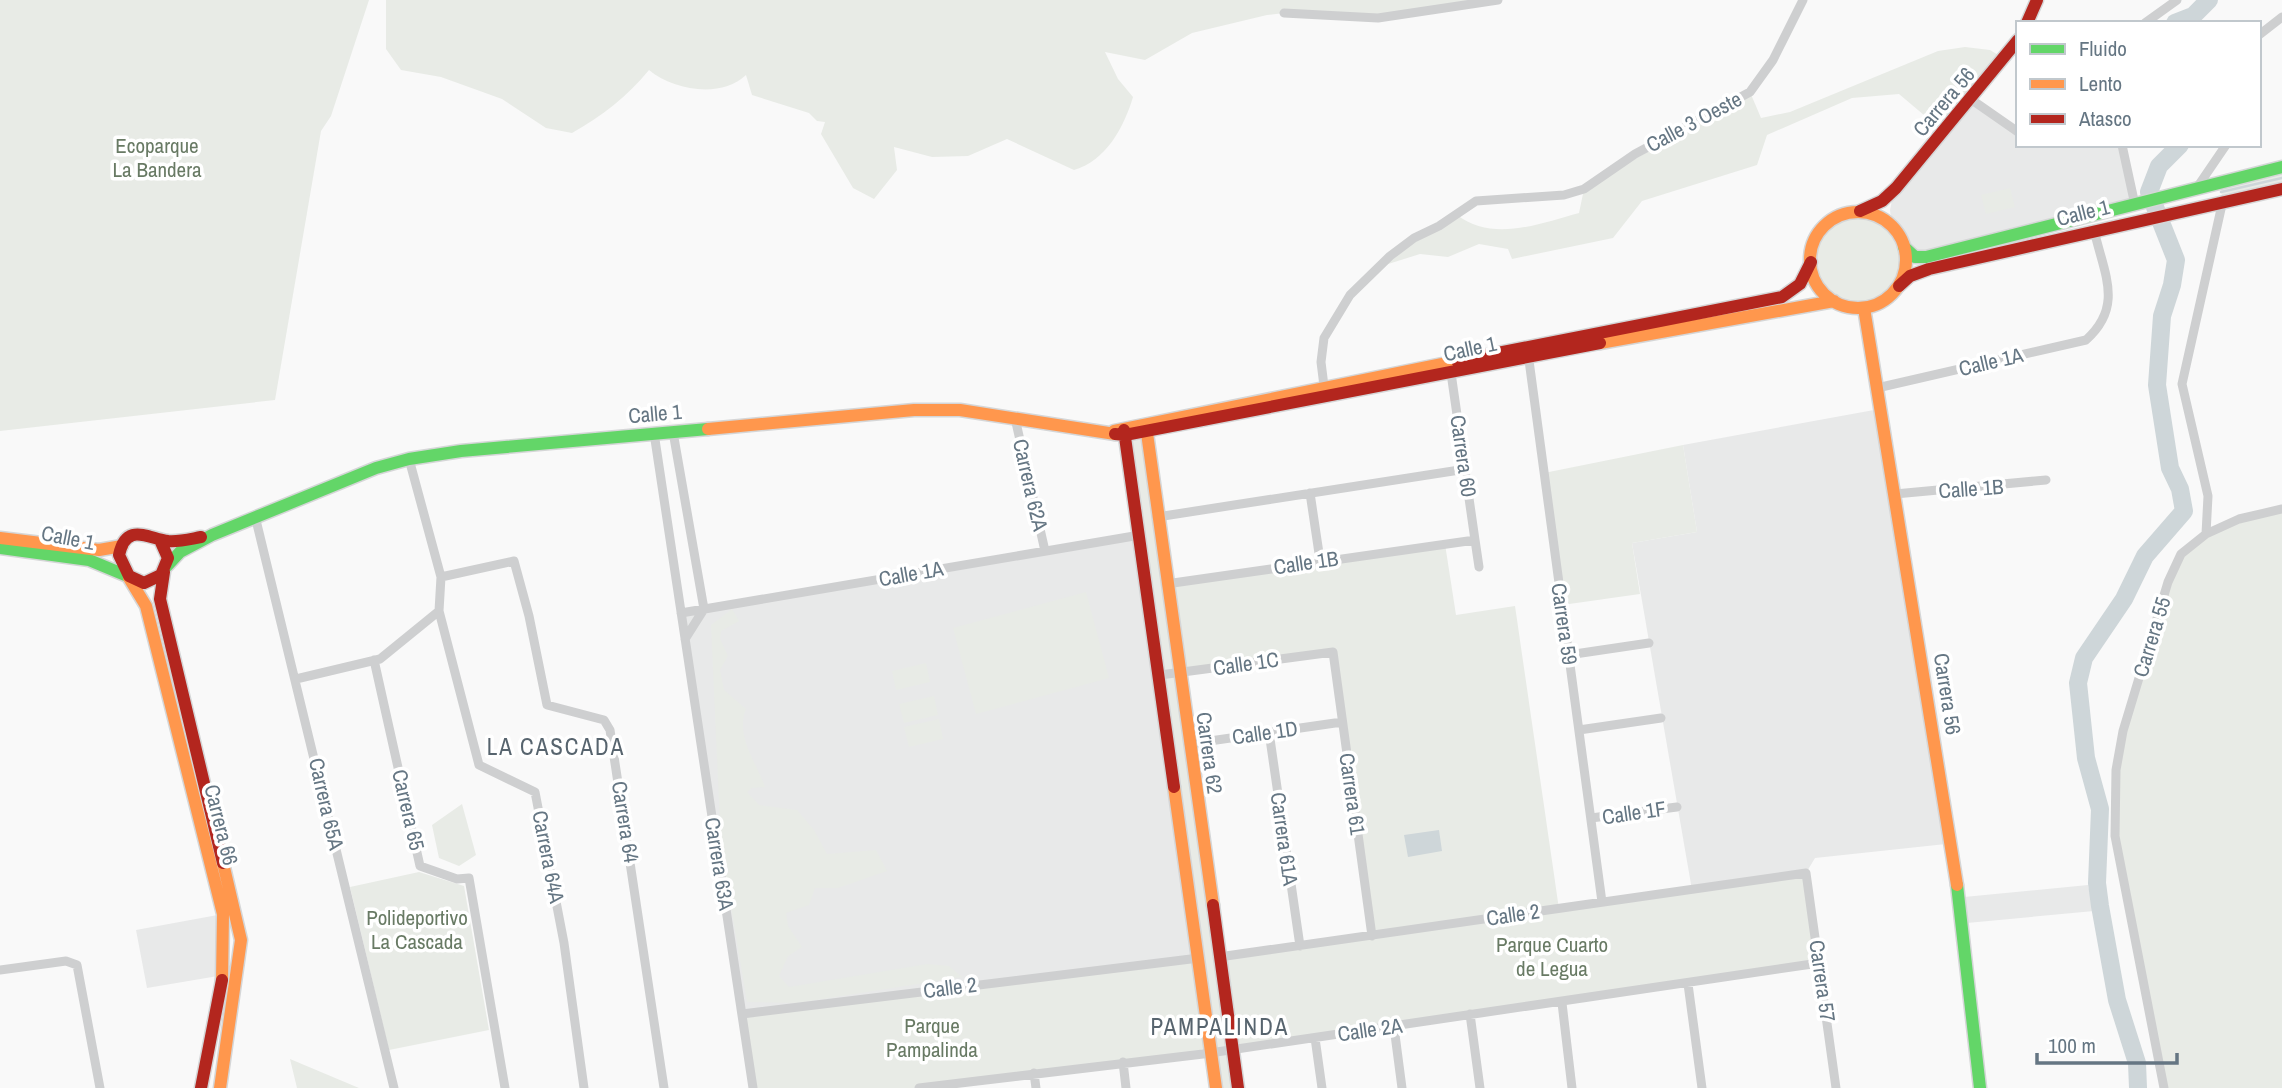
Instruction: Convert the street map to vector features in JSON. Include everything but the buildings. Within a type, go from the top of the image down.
[{"type":"main road","points":[[2028,21],[2037,0]]},
{"type":"main road","name":"Carrera 56","points":[[1857,212],[1874,206],[1896,188],[1972,100],[2016,43]]},
{"type":"main road","name":"Calle 1","points":[[1904,247],[1915,257],[1926,257],[2282,167]]},
{"type":"main road","points":[[1892,226],[1876,216],[1857,212],[1839,216],[1825,226],[1815,241],[1811,262],[1818,285],[1834,301],[1864,308],[1886,299],[1899,286],[1906,265],[1904,247],[1892,226],[1890,203],[1896,188]]},
{"type":"main road","points":[[2196,189],[2200,205]]},
{"type":"main road","name":"Calle 1","points":[[1899,286],[1916,272],[2200,205],[2282,189]]},
{"type":"main road","name":"Calle 1","points":[[165,569],[180,552],[212,535],[256,520],[376,468],[409,459],[461,451],[914,410],[960,410],[1089,432],[1146,428],[1451,373],[1527,351],[1782,297],[1800,284],[1811,262]]},
{"type":"main road","name":"Calle 1","points":[[1146,428],[1324,386],[1834,301]]},
{"type":"main road","name":"Carrera 56","points":[[1864,308],[1952,842],[1980,1088]]},
{"type":"main road","name":"Carrera 62","points":[[1146,428],[1178,673],[1238,1088]]},
{"type":"main road","name":"Carrera 62","points":[[1121,431],[1140,535],[1216,1088]]},
{"type":"main road","points":[[139,533],[151,534],[160,540],[168,554],[165,569],[147,582],[127,576],[119,561],[122,547],[129,538],[139,533]]},
{"type":"main road","name":"Calle 1","points":[[160,540],[212,535]]},
{"type":"main road","name":"Calle 1","points":[[0,538],[99,551],[122,547]]},
{"type":"main road","name":"Calle 1","points":[[0,548],[89,560],[127,576]]},
{"type":"main road","name":"Carrera 66","points":[[165,569],[160,599],[241,940],[220,1088]]},
{"type":"main road","name":"Carrera 66","points":[[127,576],[146,606],[223,914],[227,940],[223,975],[201,1088]]},
{"type":"main road","points":[[1184,849],[1203,846]]},
{"type":"street","points":[[1284,13],[1378,18],[1499,0]]},
{"type":"street","name":"Calle 3 Oeste","points":[[1324,386],[1321,351],[1330,326],[1350,295],[1414,238],[1439,226],[1476,201],[1564,195],[1584,189],[1635,154],[1751,92],[1773,60],[1803,0]]},
{"type":"street","points":[[2148,21],[2177,0]]},
{"type":"street","points":[[2261,33],[2282,17]]},
{"type":"street","points":[[1972,100],[2016,131]]},
{"type":"street","points":[[2123,147],[2139,204]]},
{"type":"street","points":[[2196,189],[2225,147]]},
{"type":"street","points":[[2223,200],[2182,384],[2208,496],[2206,534],[2239,519],[2282,509]]},
{"type":"street","name":"Calle 1A","points":[[1877,388],[2085,340],[2101,327],[2110,299],[2094,230]]},
{"type":"street","name":"Carrera 59","points":[[1527,351],[1602,902]]},
{"type":"street","name":"Carrera 60","points":[[1451,373],[1479,567]]},
{"type":"street","name":"Carrera 62A","points":[[1015,418],[1045,551]]},
{"type":"street","points":[[673,432],[704,609],[685,639]]},
{"type":"street","name":"Carrera 63A","points":[[654,433],[753,1088]]},
{"type":"street","name":"Carrera 64A","points":[[409,459],[441,578],[439,611],[480,765],[535,792],[564,943],[584,1088]]},
{"type":"street","points":[[1157,517],[1466,469]]},
{"type":"street","name":"Calle 1B","points":[[1895,494],[2046,480]]},
{"type":"street","points":[[1310,493],[1320,560]]},
{"type":"street","name":"Carrera 65A","points":[[256,520],[394,1088]]},
{"type":"street","name":"Carrera 55","points":[[2164,1088],[2115,836],[2116,770],[2123,731],[2168,582],[2181,554],[2206,534]]},
{"type":"street","name":"Calle 1A","points":[[681,612],[1140,535]]},
{"type":"street","name":"Calle 1B","points":[[1166,584],[1475,540]]},
{"type":"street","name":"Carrera 64","points":[[441,578],[514,561],[529,616],[547,705],[604,720],[610,730],[664,1088]]},
{"type":"street","points":[[296,679],[374,660],[439,611]]},
{"type":"street","points":[[1569,655],[1649,643]]},
{"type":"street","name":"Calle 1C","points":[[1160,674],[1333,652]]},
{"type":"street","name":"Carrera 61","points":[[1333,652],[1372,936]]},
{"type":"street","name":"Carrera 65","points":[[374,660],[421,866],[457,879],[469,878],[505,1088]]},
{"type":"street","points":[[1579,730],[1661,718]]},
{"type":"street","name":"Calle 1D","points":[[1189,744],[1342,722]]},
{"type":"street","name":"Carrera 61A","points":[[1269,732],[1300,946]]},
{"type":"street","name":"Calle 1F","points":[[1591,818],[1677,807]]},
{"type":"street","name":"Calle 2","points":[[1219,957],[1806,873]]},
{"type":"street","name":"Carrera 57","points":[[1806,873],[1836,1088]]},
{"type":"street","name":"Calle 2","points":[[742,1014],[1199,958]]},
{"type":"street","points":[[0,971],[72,962],[77,965],[100,1088]]},
{"type":"street","name":"Calle 2A","points":[[919,1088],[1212,1053],[1819,963]]},
{"type":"street","points":[[1688,984],[1702,1088]]},
{"type":"street","points":[[1562,1003],[1572,1088]]},
{"type":"street","points":[[1470,1014],[1480,1088]]},
{"type":"street","points":[[1394,1027],[1402,1088]]},
{"type":"street","points":[[1315,1038],[1322,1088]]},
{"type":"street","points":[[1123,1062],[1126,1088]]},
{"type":"street","points":[[1034,1073],[1036,1088]]},
{"type":"shaded area","points":[[1972,100],[2016,131],[2016,147],[2122,147],[2135,205],[1926,257],[1904,247],[1892,226],[1890,210],[1893,195]]},
{"type":"shaded area","points":[[1874,410],[1946,844],[1815,858],[1806,873],[1692,890],[1632,543],[1697,532],[1683,445]]},
{"type":"shaded area","points":[[1140,535],[1199,958],[742,1014],[681,613]]},
{"type":"shaded area","points":[[1439,830],[1442,851],[1408,857],[1404,835]]},
{"type":"shaded area","points":[[2088,885],[2094,911],[1967,923],[1964,897]]},
{"type":"shaded area","points":[[223,914],[224,975],[147,988],[136,930]]},
{"type":"green space","name":"Ecoparque La Bandera","points":[[0,0],[369,0],[331,116],[321,131],[275,400],[0,431]]},
{"type":"green space","points":[[386,0],[1498,0],[1378,18],[1284,13],[1267,15],[1192,33],[1145,60],[1105,52],[1118,79],[1133,97],[1119,131],[1104,151],[1085,166],[1074,170],[1007,139],[968,156],[932,157],[894,147],[897,170],[874,199],[853,188],[821,134],[825,122],[817,121],[809,113],[752,95],[746,75],[724,87],[697,89],[671,83],[649,70],[614,105],[572,133],[546,128],[502,99],[441,77],[401,70],[386,49]]},
{"type":"green space","points":[[1965,47],[1990,50],[2005,59],[1944,132],[1899,94],[1852,98],[1767,135],[1757,165],[1642,201],[1613,238],[1512,259],[1508,249],[1479,244],[1448,257],[1420,254],[1385,265],[1390,256],[1457,215],[1485,228],[1501,229],[1532,226],[1579,213],[1584,189],[1750,92],[1761,118],[1790,112],[1938,51]]},
{"type":"green space","points":[[2282,167],[2282,189],[2223,200],[2219,184]]},
{"type":"green space","points":[[2010,188],[2015,207],[1986,214],[1981,195]]},
{"type":"green space","points":[[1858,212],[1876,216],[1892,226],[1902,242],[1906,260],[1902,278],[1892,294],[1876,304],[1858,308],[1840,304],[1824,294],[1814,278],[1810,260],[1814,242],[1824,226],[1840,216]]},
{"type":"green space","points":[[1147,432],[1166,583],[1445,544],[1456,615],[1515,606],[1559,909],[1806,873],[1819,963],[1233,1050],[1238,1088],[1216,1088],[1212,1053],[919,1088],[753,1088],[742,1014],[1199,958],[1125,435]],"holes":[[[1333,652],[1372,935],[1219,957],[1178,673]]]},
{"type":"green space","points":[[1683,445],[1697,532],[1632,543],[1640,594],[1562,605],[1544,473]]},
{"type":"green space","points":[[2282,509],[2282,1088],[2164,1088],[2115,836],[2116,770],[2123,731],[2181,554],[2206,534]]},
{"type":"green space","points":[[1086,592],[1109,678],[976,714],[953,628]]},
{"type":"green space","points":[[732,609],[739,621],[721,631],[720,639],[728,656],[720,670],[724,690],[746,709],[743,719],[745,739],[765,787],[752,788],[747,792],[759,805],[797,810],[814,830],[827,854],[876,850],[887,871],[838,888],[815,888],[809,905],[786,913],[788,926],[802,947],[788,956],[779,976],[789,987],[927,964],[949,966],[962,977],[797,1003],[747,1002],[721,847],[711,625]]},
{"type":"green space","points":[[926,663],[930,682],[896,690],[892,671]]},
{"type":"green space","points":[[934,696],[938,715],[904,723],[899,704]]},
{"type":"green space","points":[[939,719],[943,739],[909,747],[904,727]]},
{"type":"green space","points":[[462,804],[476,855],[459,866],[439,858],[432,825]]},
{"type":"green space","name":"Polideportivo La Cascada","points":[[419,872],[464,886],[489,1030],[389,1050],[350,887]]},
{"type":"green space","points":[[290,1059],[359,1088],[297,1088]]},
{"type":"waterway","points":[[2180,21],[2193,16],[2209,0]]},
{"type":"waterway","points":[[2138,1088],[2137,1063],[2117,1000],[2100,906],[2097,883],[2100,809],[2086,758],[2078,683],[2084,658],[2124,599],[2145,556],[2184,511],[2180,489],[2170,468],[2157,385],[2162,316],[2172,285],[2176,260],[2149,192],[2159,166],[2178,147]]},
{"type":"waterway","points":[[2221,192],[2282,178]]},
{"type":"traffic: fast","points":[[1904,247],[1915,257],[1926,257],[2282,167]]},
{"type":"traffic: fast","points":[[167,566],[180,552],[212,535],[376,468],[409,459],[461,451],[708,429]]},
{"type":"traffic: fast","points":[[0,548],[89,560],[125,575]]},
{"type":"traffic: fast","points":[[1957,885],[1980,1088]]},
{"type":"traffic: slow","points":[[1858,212],[1876,216],[1892,226],[1902,242],[1906,260],[1902,278],[1892,294],[1876,304],[1858,308],[1840,304],[1824,294],[1814,278],[1810,260],[1814,242],[1824,226],[1840,216],[1858,212]]},
{"type":"traffic: slow","points":[[1600,343],[1834,301]]},
{"type":"traffic: slow","points":[[1864,308],[1957,885]]},
{"type":"traffic: slow","points":[[1114,431],[1457,361]]},
{"type":"traffic: slow","points":[[708,429],[914,410],[960,410],[1115,434]]},
{"type":"traffic: slow","points":[[1146,426],[1213,905]]},
{"type":"traffic: slow","points":[[0,538],[99,550],[122,546]]},
{"type":"traffic: slow","points":[[129,578],[146,606],[223,914],[222,980]]},
{"type":"traffic: slow","points":[[1174,787],[1216,1088]]},
{"type":"traffic: slow","points":[[220,1088],[241,940],[223,863]]},
{"type":"traffic: jam","points":[[2028,21],[2037,0]]},
{"type":"traffic: jam","points":[[1860,211],[1882,201],[1896,188],[2016,42]]},
{"type":"traffic: jam","points":[[1899,286],[1910,276],[1929,269],[2282,189]]},
{"type":"traffic: jam","points":[[1457,361],[1782,297],[1800,284],[1811,262]]},
{"type":"traffic: jam","points":[[1115,434],[1125,435],[1600,343]]},
{"type":"traffic: jam","points":[[1124,430],[1174,787]]},
{"type":"traffic: jam","points":[[160,540],[168,558],[161,575],[144,583],[129,576],[119,555],[122,545],[132,535],[172,541],[201,537]]},
{"type":"traffic: jam","points":[[164,572],[160,599],[223,863]]},
{"type":"traffic: jam","points":[[1213,905],[1238,1088]]},
{"type":"traffic: jam","points":[[201,1088],[222,980]]},
{"type":"district","name":"LA CASCADA","points":[[556,747]]},
{"type":"district","name":"PAMPALINDA","points":[[1220,1027]]},
{"type":"park label","name":"Parque Cuarto de Legua","points":[[1552,957]]},
{"type":"park label","name":"Parque Pampalinda","points":[[932,1038]]}]
